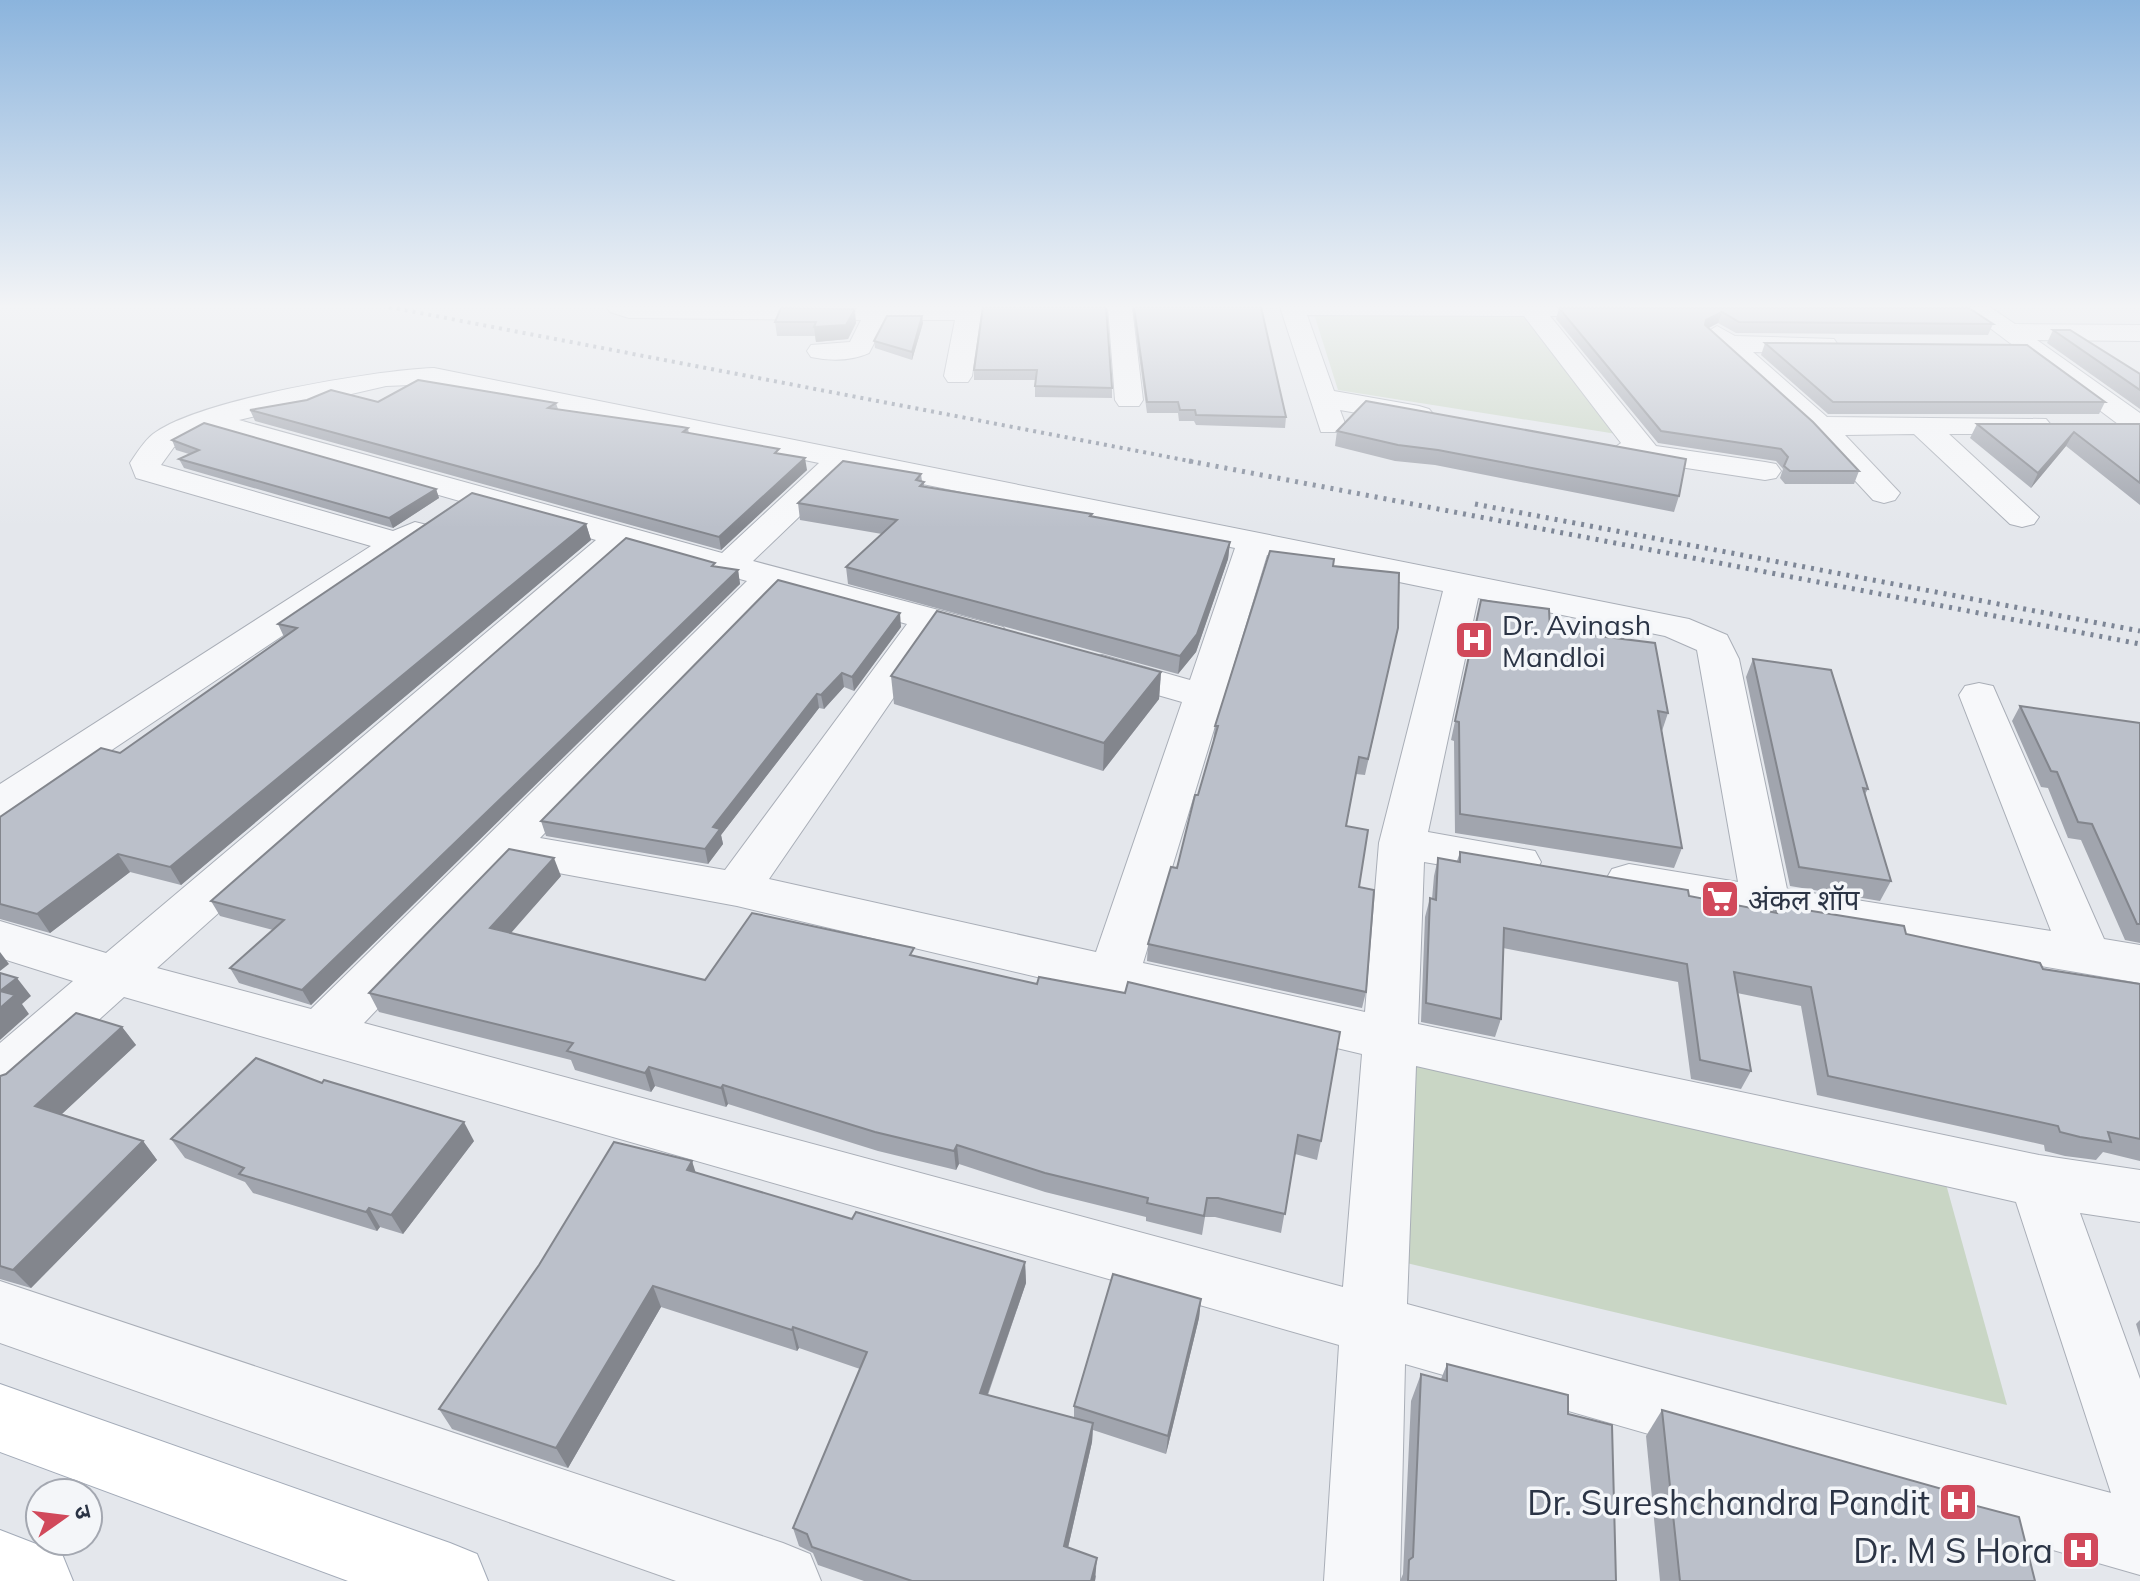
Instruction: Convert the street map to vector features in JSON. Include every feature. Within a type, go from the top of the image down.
[{"type":"main road","points":[[0,1418],[450,1581]]},
{"type":"main road","points":[[0,1567],[35,1581]]},
{"type":"street","points":[[374,381],[205,419],[163,441],[145,463],[147,471],[398,543]]},
{"type":"street","points":[[458,381],[1676,627],[1714,643],[1766,903]]},
{"type":"street","points":[[1127,381],[1129,400]]},
{"type":"street","points":[[1317,381],[1331,427]]},
{"type":"street","points":[[1588,381],[1646,454]]},
{"type":"street","points":[[1769,381],[1820,426],[1884,493]]},
{"type":"street","points":[[2074,381],[2126,420]]},
{"type":"street","points":[[1323,398],[1446,420]]},
{"type":"street","points":[[205,419],[470,496],[1021,644]]},
{"type":"street","points":[[1921,425],[2022,517]]},
{"type":"street","points":[[1820,426],[2061,425]]},
{"type":"street","points":[[1600,446],[1765,471]]},
{"type":"street","points":[[729,565],[843,458]]},
{"type":"street","points":[[0,804],[470,496]]},
{"type":"street","points":[[0,1075],[620,537]]},
{"type":"street","points":[[1113,976],[1254,542]]},
{"type":"street","points":[[321,1033],[772,576]]},
{"type":"street","points":[[1362,1581],[1373,1326],[1402,843],[1463,583]]},
{"type":"street","points":[[737,889],[930,618]]},
{"type":"street","points":[[1067,657],[1203,696]]},
{"type":"street","points":[[1979,695],[2086,956]]},
{"type":"street","points":[[1402,843],[2140,964]]},
{"type":"street","points":[[505,848],[737,889],[1390,1039],[2039,1181],[2140,1196]]},
{"type":"street","points":[[0,939],[113,975],[2140,1538]]},
{"type":"street","points":[[2039,1181],[2140,1478]]},
{"type":"street","points":[[0,1312],[783,1581]]},
{"type":"green space","points":[[1335,381],[1579,381],[1623,435],[1338,390]]},
{"type":"green space","points":[[1382,1050],[1941,1166],[2007,1405],[1360,1252]]},
{"type":"building","points":[[417,381],[423,381],[556,403],[548,408],[688,428],[683,432],[779,449],[775,453],[805,458],[719,537],[250,410],[307,400],[331,390],[378,402]]},
{"type":"building","points":[[1036,381],[1111,381],[1112,388],[1035,386]]},
{"type":"building","points":[[1144,381],[1278,381],[1286,417],[1196,415],[1195,410],[1180,410],[1178,402],[1147,402]]},
{"type":"building","points":[[1619,381],[1767,381],[1813,422],[1859,471],[1790,471],[1784,466],[1788,457],[1781,449],[1661,431]]},
{"type":"building","points":[[1809,381],[2076,381],[2105,402],[1833,402]]},
{"type":"building","points":[[2127,381],[2140,381],[2140,390]]},
{"type":"building","points":[[1366,401],[1686,459],[1679,496],[1337,431]]},
{"type":"building","points":[[204,423],[436,489],[389,518],[179,459],[199,450],[172,440]]},
{"type":"building","points":[[1977,424],[2140,424],[2140,483],[2074,432],[2038,473]]},
{"type":"building","points":[[843,461],[921,474],[916,480],[924,482],[920,486],[1092,514],[1090,516],[1230,542],[1197,634],[1180,656],[846,567],[897,520],[798,503]]},
{"type":"building","points":[[472,493],[586,524],[170,867],[118,854],[37,914],[0,904],[0,817],[101,748],[120,753],[297,628],[278,624]]},
{"type":"building","points":[[626,538],[715,563],[712,566],[738,570],[302,990],[230,968],[284,920],[211,901]]},
{"type":"building","points":[[1270,551],[1334,559],[1333,566],[1399,573],[1398,628],[1368,759],[1359,757],[1346,826],[1368,830],[1359,887],[1374,890],[1366,992],[1148,944],[1171,867],[1177,868],[1195,795],[1198,795],[1218,726],[1215,726]]},
{"type":"building","points":[[778,580],[900,613],[852,677],[842,673],[821,695],[817,694],[713,827],[720,829],[705,849],[541,821]]},
{"type":"building","points":[[1481,600],[1549,609],[1550,630],[1655,643],[1668,713],[1658,711],[1682,848],[1460,814],[1459,722],[1455,721]]},
{"type":"building","points":[[937,611],[1161,672],[1104,743],[891,676]]},
{"type":"building","points":[[1753,659],[1831,670],[1868,789],[1863,788],[1891,881],[1799,867]]},
{"type":"building","points":[[2020,706],[2140,723],[2140,924],[2137,924],[2092,824],[2078,822],[2057,772],[2051,771]]},
{"type":"building","points":[[509,849],[554,858],[490,928],[705,980],[752,913],[914,948],[910,955],[1037,984],[1039,977],[1125,993],[1128,982],[1340,1032],[1321,1141],[1298,1135],[1285,1214],[1207,1198],[1204,1216],[1147,1203],[1148,1198],[1045,1173],[957,1145],[954,1151],[875,1132],[723,1085],[721,1088],[649,1067],[645,1073],[567,1051],[573,1043],[369,993]]},
{"type":"building","points":[[1460,852],[1688,890],[1689,896],[1777,913],[1775,905],[1904,926],[1906,934],[2040,963],[2043,969],[2140,984],[2140,1139],[2108,1132],[2111,1142],[2080,1137],[2060,1132],[2058,1126],[1828,1076],[1811,987],[1734,972],[1751,1071],[1700,1060],[1687,964],[1504,928],[1501,1019],[1426,1003],[1430,898],[1436,900],[1438,858],[1460,862]]},
{"type":"building","points":[[0,973],[17,978],[0,991]]},
{"type":"building","points":[[0,991],[15,995],[0,1008]]},
{"type":"building","points":[[76,1013],[122,1027],[35,1106],[143,1141],[13,1270],[0,1266],[0,1076]]},
{"type":"building","points":[[256,1058],[322,1083],[324,1080],[464,1122],[391,1215],[369,1208],[366,1212],[239,1174],[244,1168],[171,1139]]},
{"type":"building","points":[[614,1142],[692,1161],[687,1170],[852,1219],[856,1212],[1025,1262],[980,1393],[1093,1423],[1064,1546],[1097,1558],[1091,1581],[912,1581],[812,1547],[807,1534],[793,1528],[867,1352],[653,1286],[556,1448],[439,1409],[539,1265]]},
{"type":"building","points":[[1113,1274],[1201,1299],[1168,1436],[1074,1406]]},
{"type":"building","points":[[1447,1364],[1568,1395],[1568,1414],[1612,1425],[1616,1581],[1408,1581],[1409,1560],[1413,1557],[1421,1374],[1447,1381]]},
{"type":"building","points":[[1662,1410],[1967,1496],[1969,1504],[2019,1517],[2035,1581],[1680,1581]]},
{"type":"railway","points":[[773,381],[1200,463]]},
{"type":"railway","points":[[1189,461],[2140,644]]},
{"type":"railway","points":[[1475,504],[2140,631]]},
{"type":"place","name":"Dr. Avinash Mandloi","points":[[1474,640]]},
{"type":"place","name":"अंकल शॉप","points":[[1720,899]]},
{"type":"place","name":"Dr. Sureshchandra Pandit","points":[[1958,1502]]},
{"type":"place","name":"Dr. M S Hora","points":[[2081,1550]]}]
